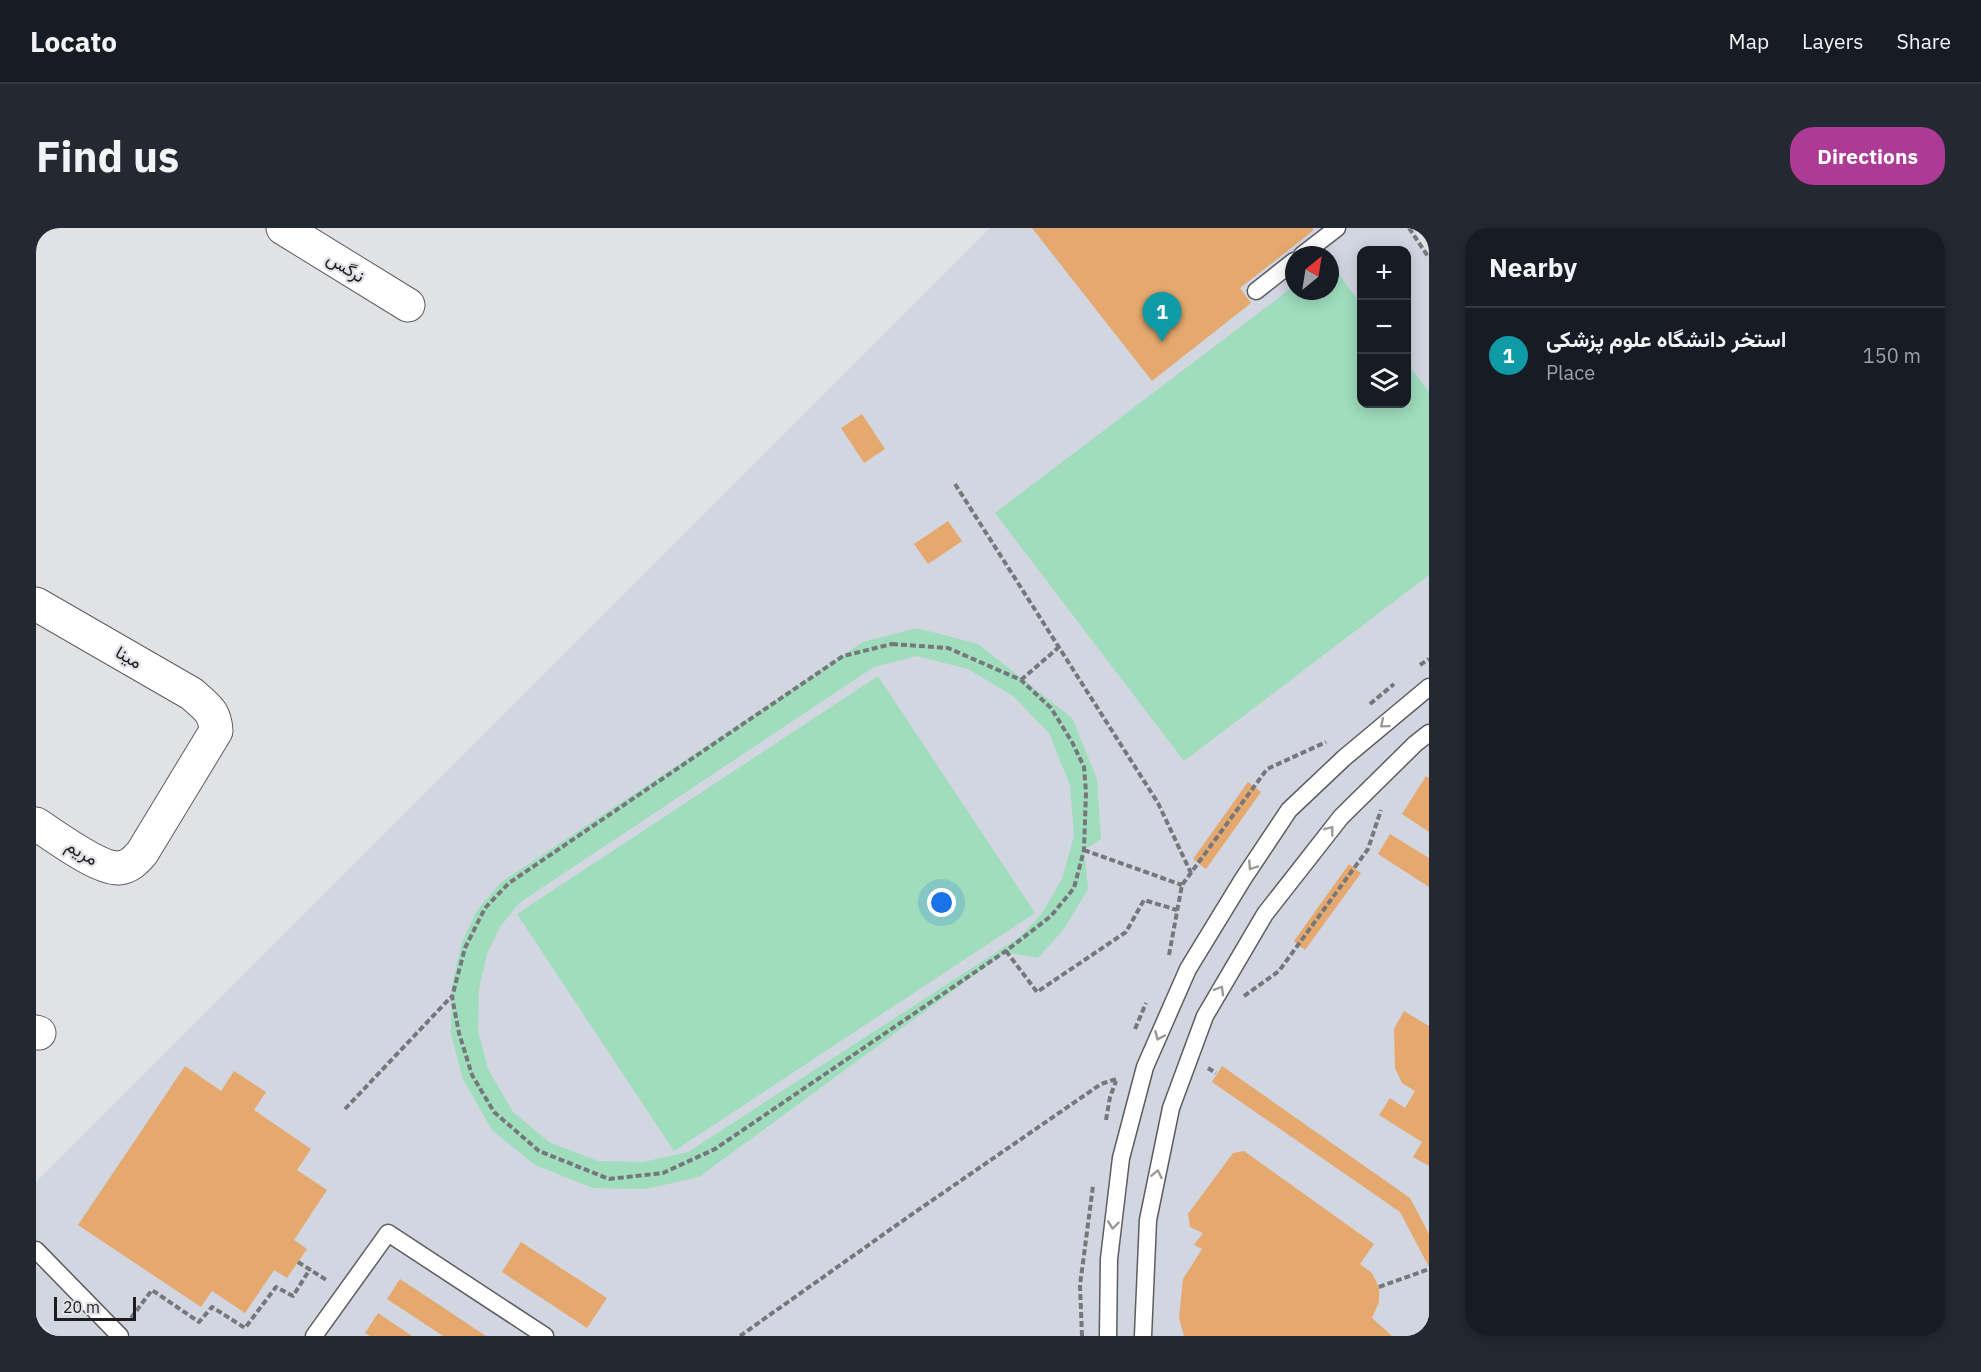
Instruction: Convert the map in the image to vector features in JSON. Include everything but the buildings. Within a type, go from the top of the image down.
[{"type":"street","name":"نرگس","points":[[283,228],[408,305]]},
{"type":"street","name":"مینا","points":[[36,604],[192,694],[211,711],[215,718],[216,731],[142,853],[132,864]]},
{"type":"street","name":"مریم","points":[[36,824],[100,865],[118,868],[132,864]]},
{"type":"lane","points":[[1313,246],[1336,228]]},
{"type":"lane","points":[[1256,291],[1285,268]]},
{"type":"lane","points":[[1108,1336],[1109,1259],[1121,1158],[1145,1067],[1188,969],[1243,879],[1289,810],[1344,758],[1429,687]]},
{"type":"lane","points":[[1143,1336],[1148,1220],[1171,1108],[1205,1016],[1265,914],[1341,817],[1429,733]]},
{"type":"lane","points":[[314,1336],[388,1233],[545,1336]]},
{"type":"lane","points":[[36,1250],[119,1335]]},
{"type":"path","points":[[1409,228],[1429,258]]},
{"type":"path","points":[[955,484],[1158,803],[1191,873]]},
{"type":"path","points":[[892,644],[948,648],[1021,680],[1051,708],[1072,742],[1084,768],[1086,792],[1084,850],[1074,888],[1051,916],[1006,951],[715,1149],[663,1173],[609,1179],[539,1151],[494,1112],[472,1075],[459,1033],[452,997],[465,948],[485,908],[509,883],[843,656],[892,644]]},
{"type":"path","points":[[1021,680],[1059,647]]},
{"type":"path","points":[[1236,1001],[1279,971],[1368,849],[1383,805]]},
{"type":"path","points":[[1084,850],[1182,885]]},
{"type":"path","points":[[1006,951],[1037,992],[1125,932],[1144,900],[1177,910]]},
{"type":"path","points":[[345,1109],[452,997]]},
{"type":"path","points":[[1206,1066],[1216,1073]]},
{"type":"path","points":[[740,1336],[1081,1097],[1101,1084],[1117,1078]]},
{"type":"path","points":[[298,1262],[345,1293]]},
{"type":"path","points":[[119,1335],[152,1290],[199,1322],[212,1307],[245,1328],[276,1287],[293,1296],[310,1269]]},
{"type":"path","points":[[1379,1287],[1429,1269]]},
{"type":"shaded area","points":[[990,228],[1413,228],[1429,255],[1429,1336],[53,1336],[36,1318],[36,1182]]},
{"type":"green space","points":[[1339,275],[1357,299],[1357,408],[1411,408],[1411,368],[1429,392],[1429,575],[1184,761],[995,513],[1285,293],[1285,300],[1339,300]]},
{"type":"green space","points":[[917,628],[978,644],[1072,718],[1097,779],[1101,839],[1084,850],[1088,889],[1064,929],[1038,958],[1006,952],[699,1177],[646,1189],[593,1188],[535,1165],[492,1130],[463,1079],[451,1034],[452,986],[461,945],[476,912],[500,883],[863,642]],"holes":[[[917,656],[968,669],[1013,696],[1049,733],[1070,785],[1074,836],[1062,879],[1042,913],[1020,937],[688,1152],[643,1162],[598,1161],[549,1142],[513,1112],[488,1069],[478,1031],[479,989],[487,954],[500,927],[519,903],[874,667]]]},
{"type":"green space","points":[[878,676],[1035,913],[674,1151],[517,914]]},
{"type":"place","name":"استخر دانشگاه علوم پزشکی","points":[[1162,342]]}]
